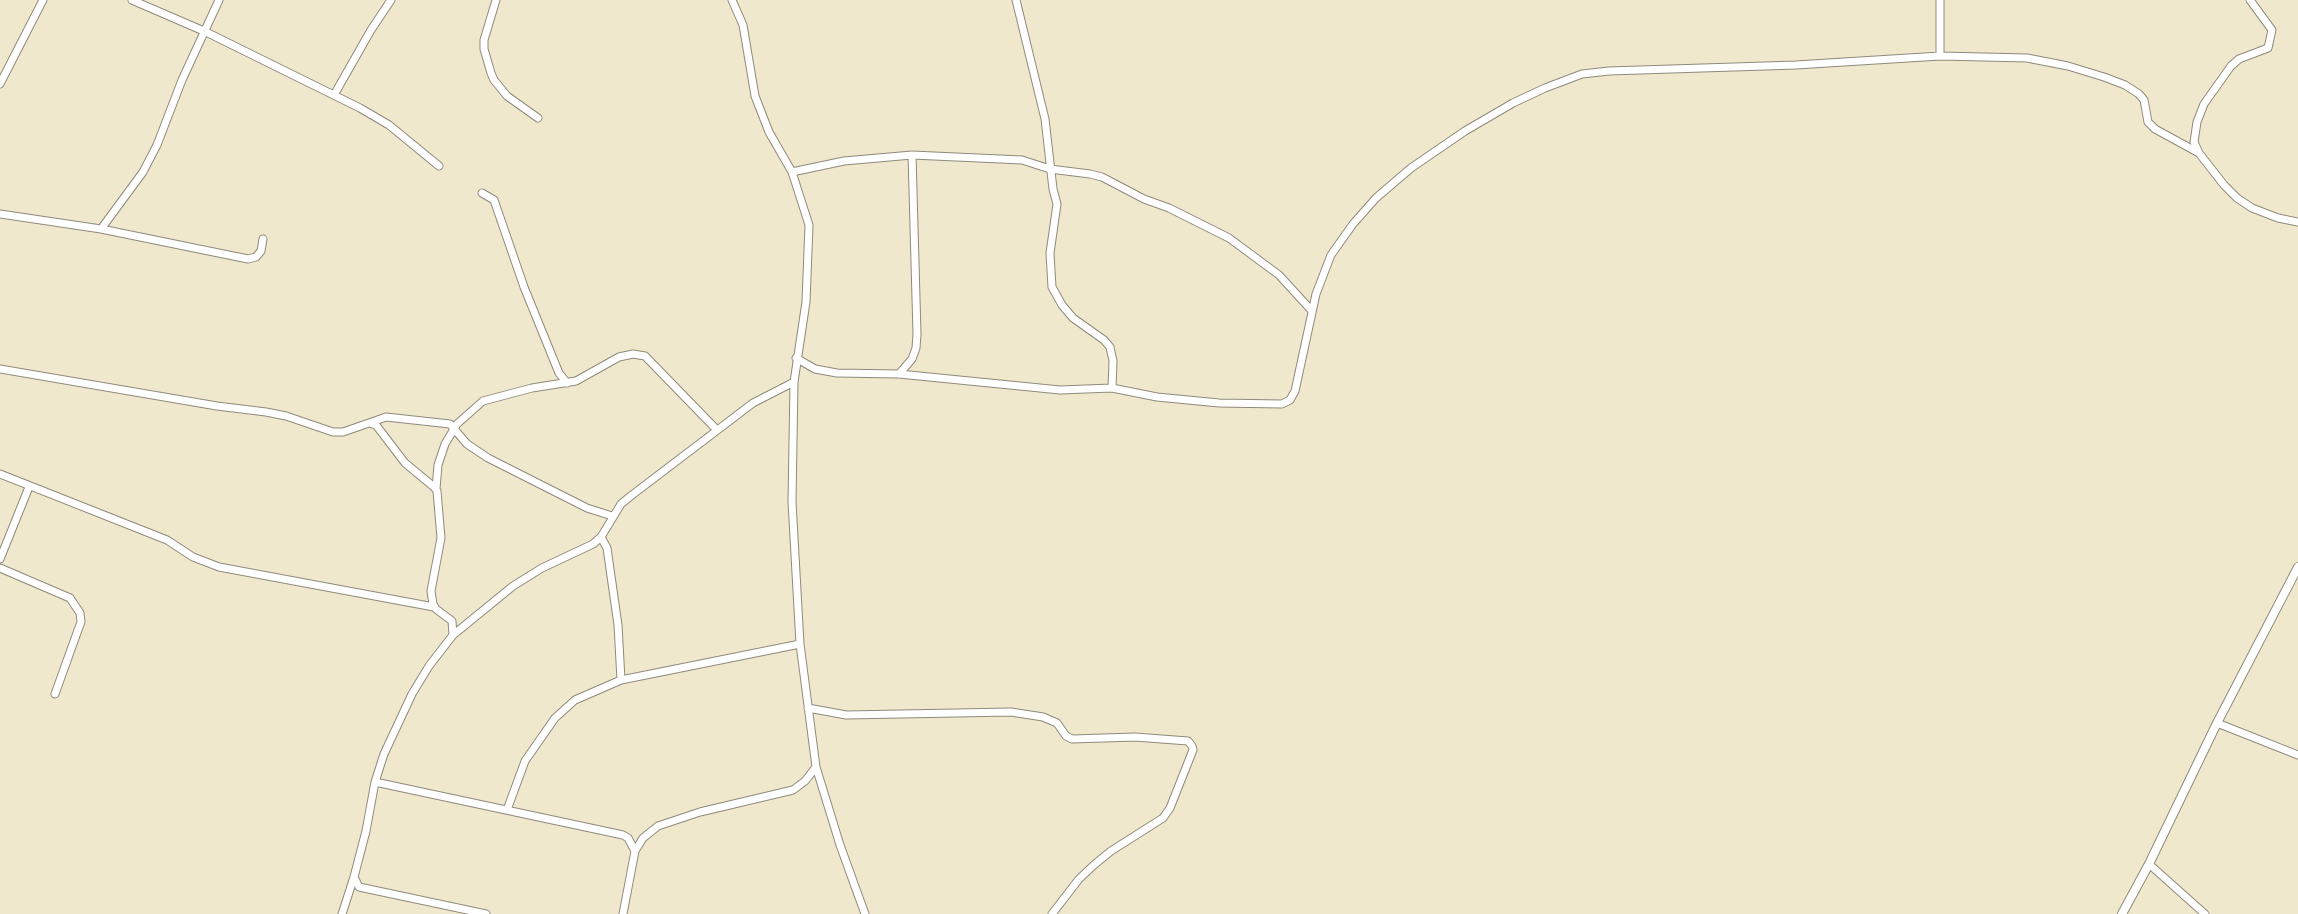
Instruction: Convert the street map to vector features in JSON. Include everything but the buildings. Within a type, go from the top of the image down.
[{"type":"street","points":[[0,84],[43,0]]},
{"type":"street","points":[[132,0],[206,32],[389,125],[439,166]]},
{"type":"street","points":[[101,230],[148,163],[182,80],[219,0]]},
{"type":"street","points":[[333,95],[391,0]]},
{"type":"street","points":[[496,0],[484,40],[484,49],[491,73],[507,96],[538,118]]},
{"type":"street","points":[[732,0],[743,25],[755,96],[769,132],[792,172],[809,225],[806,302],[794,382],[792,502],[800,644],[816,767],[840,845],[865,914]]},
{"type":"street","points":[[1016,0],[1044,119],[1057,204],[1050,253],[1052,286],[1072,318],[1104,340],[1110,347],[1113,361],[1112,388]]},
{"type":"street","points":[[1940,0],[1940,56]]},
{"type":"street","points":[[2250,0],[2272,30],[2268,48],[2239,59],[2217,84],[2197,122],[2194,142],[2199,153],[2237,198],[2252,208],[2278,218],[2298,222]]},
{"type":"street","points":[[796,358],[824,372],[899,374],[1060,390],[1112,388],[1156,397],[1219,403],[1282,404],[1290,400],[1295,391],[1318,286],[1331,255],[1353,224],[1376,198],[1411,168],[1513,103],[1582,74],[1609,70],[1796,65],[1940,56],[2027,58],[2104,76],[2139,94],[2145,100],[2148,122],[2155,129],[2199,153]]},
{"type":"street","points":[[792,172],[844,160],[912,155],[1022,160],[1050,169],[1102,177],[1228,238],[1279,275],[1312,311]]},
{"type":"street","points":[[899,374],[912,358],[916,348],[917,334],[912,155]]},
{"type":"street","points":[[482,193],[494,200],[524,287],[559,373],[567,383]]},
{"type":"street","points":[[0,214],[101,230],[248,259],[256,257],[261,250],[263,239]]},
{"type":"street","points":[[434,607],[431,591],[441,538],[436,489],[438,465],[445,444],[454,428],[483,401],[532,388],[576,381],[619,357],[642,355],[717,429]]},
{"type":"street","points":[[0,369],[266,412],[286,416],[333,432],[343,432],[386,417],[450,424],[467,444],[488,458],[587,508],[612,516]]},
{"type":"street","points":[[342,914],[354,877],[375,782],[384,754],[411,694],[453,635],[513,586],[542,568],[593,544],[601,537],[621,504],[632,495],[753,403],[794,382]]},
{"type":"street","points":[[369,423],[382,432],[405,463],[436,489]]},
{"type":"street","points":[[0,474],[167,540],[193,557],[219,567],[434,607],[452,621],[453,635]]},
{"type":"street","points":[[0,559],[29,487]]},
{"type":"street","points":[[601,537],[607,548],[618,625],[621,680]]},
{"type":"street","points":[[2122,914],[2298,567]]},
{"type":"street","points":[[0,568],[70,598],[80,613],[81,622],[55,694]]},
{"type":"street","points":[[507,810],[525,761],[555,718],[575,700],[621,680],[800,644]]},
{"type":"street","points":[[808,708],[846,715],[1011,712],[1030,714],[1052,721],[1072,740],[1135,737],[1188,741],[1193,750],[1170,808],[1163,818],[1110,851],[1079,879],[1052,914]]},
{"type":"street","points":[[2217,723],[2298,755]]},
{"type":"street","points":[[623,914],[635,851],[643,838],[658,826],[700,812],[793,790],[805,781],[816,767]]},
{"type":"street","points":[[375,782],[623,835],[628,838],[635,851]]},
{"type":"street","points":[[2149,864],[2205,914]]},
{"type":"street","points":[[354,877],[359,887],[486,914]]}]
